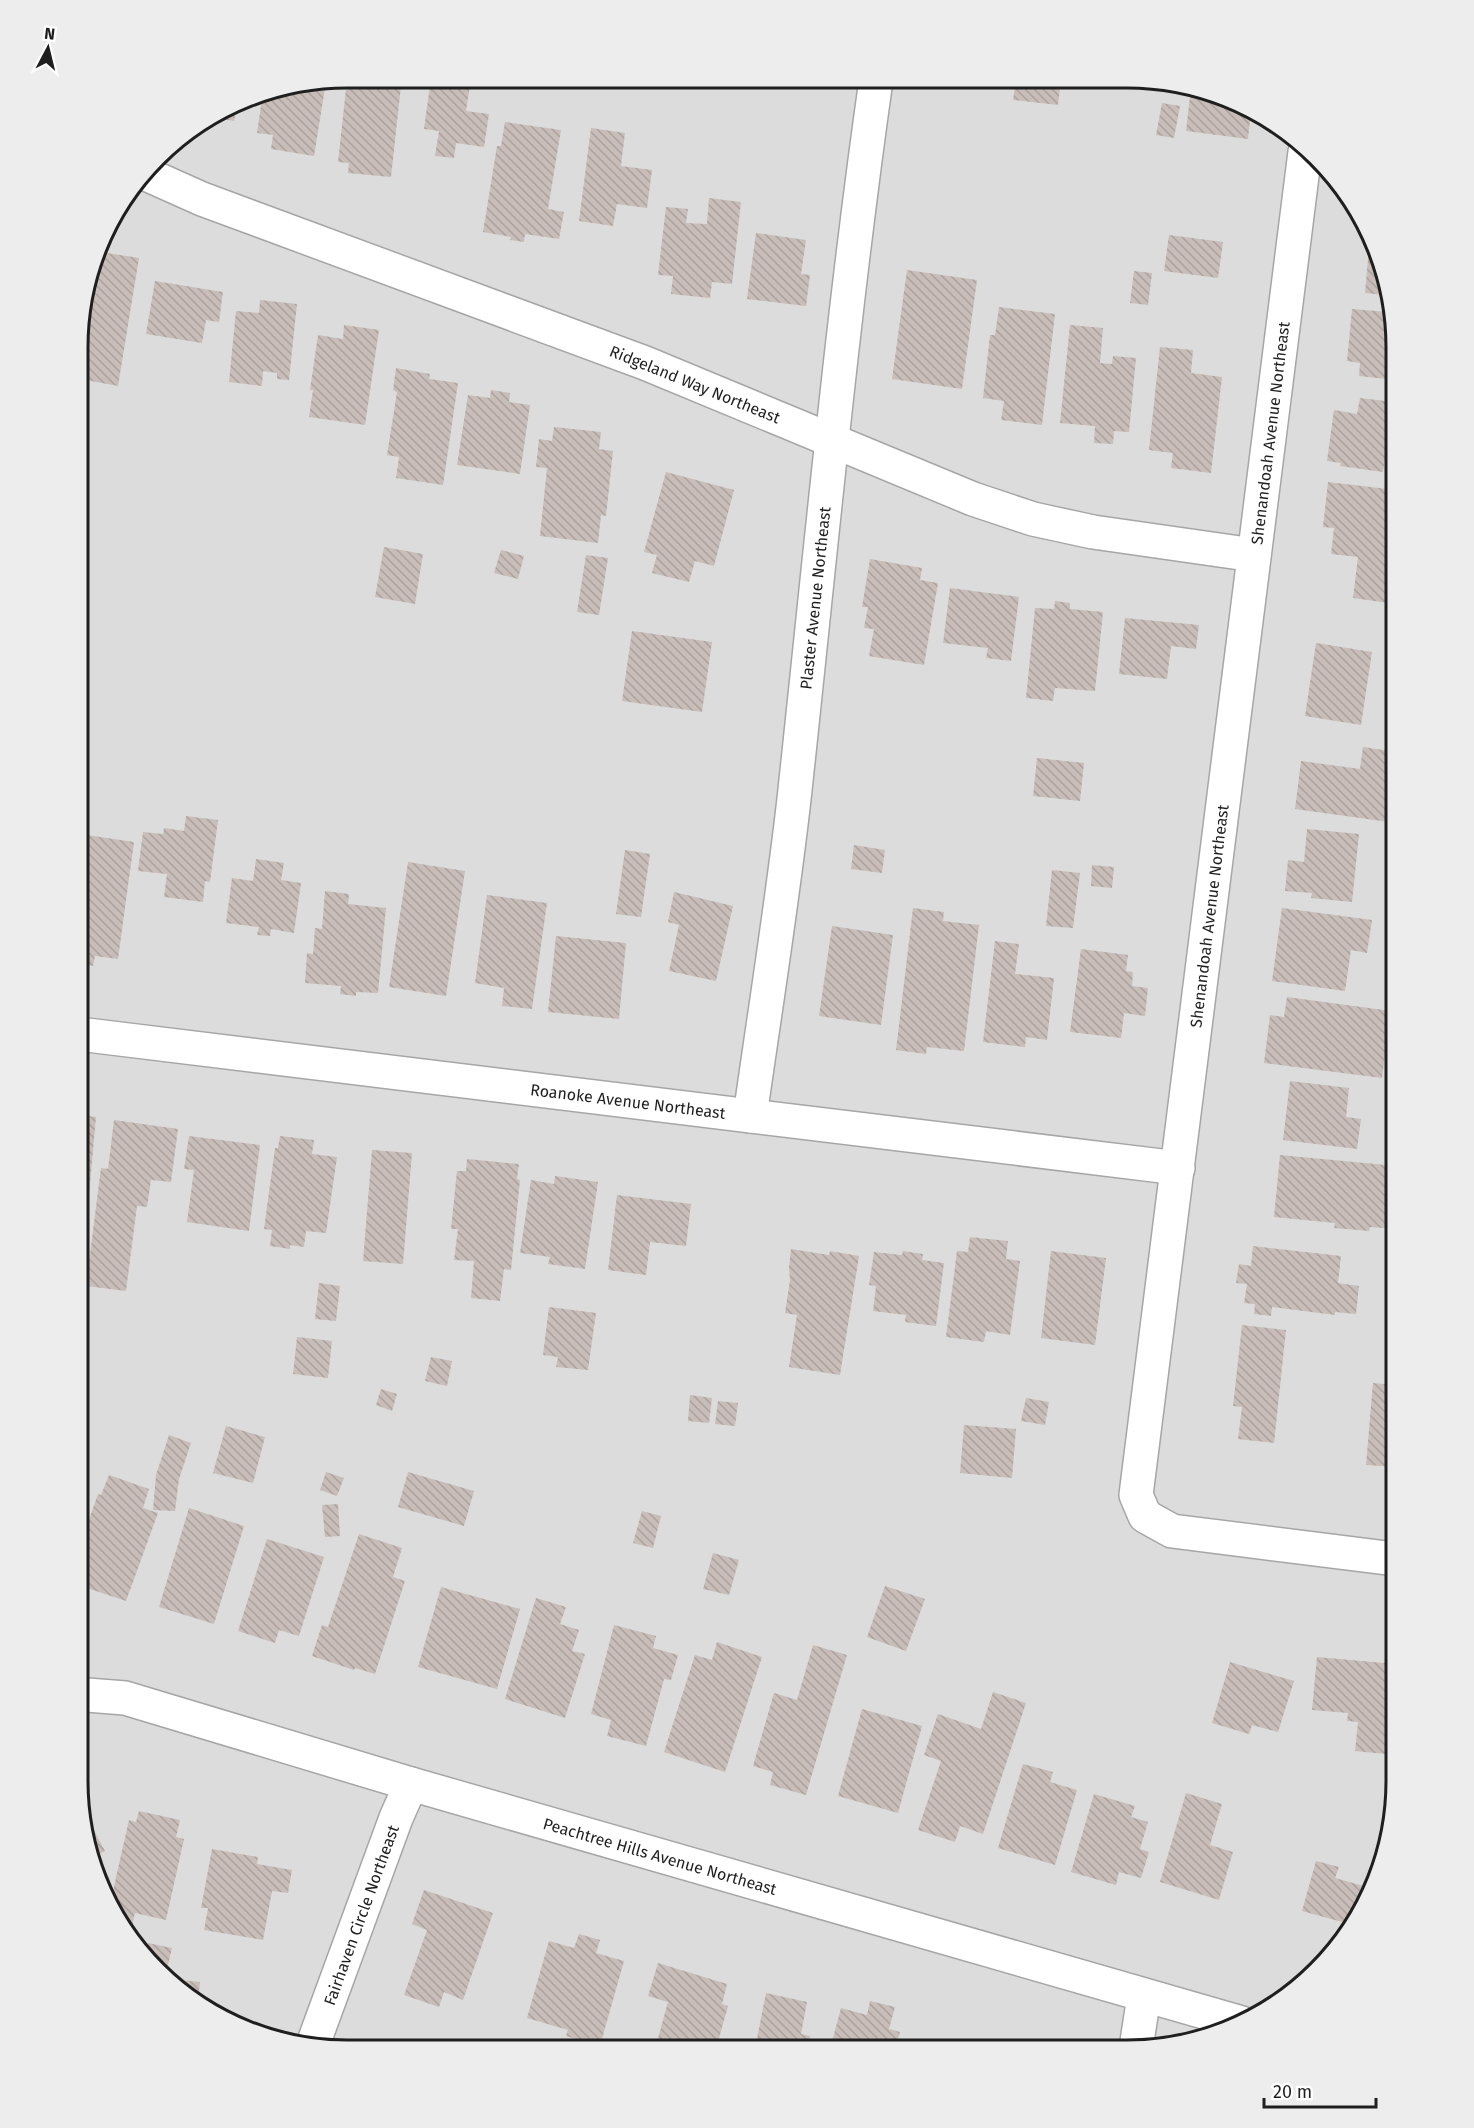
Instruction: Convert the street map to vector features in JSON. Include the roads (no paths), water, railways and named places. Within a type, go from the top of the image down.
[{"type":"street","name":"Plaster Avenue Northeast","points":[[750,1116],[793,802],[831,440],[875,88]]},
{"type":"street","name":"Shenandoah Avenue Northeast","points":[[1304,159],[1136,1495],[1145,1516],[1172,1532],[1386,1558]]},
{"type":"street","name":"Ridgeland Way Northeast","points":[[153,177],[202,199],[645,363],[973,499],[1033,519],[1093,532],[1254,555]]},
{"type":"street","name":"Roanoke Avenue Northeast","points":[[88,1035],[1178,1168]]},
{"type":"street","name":"Peachtree Hills Avenue Northeast","points":[[88,1695],[125,1698],[411,1784],[1227,2019]]},
{"type":"street","name":"Fairhaven Circle Northeast","points":[[316,2037],[396,1818],[411,1784]]},
{"type":"street","points":[[1137,2039],[1144,1996]]}]
